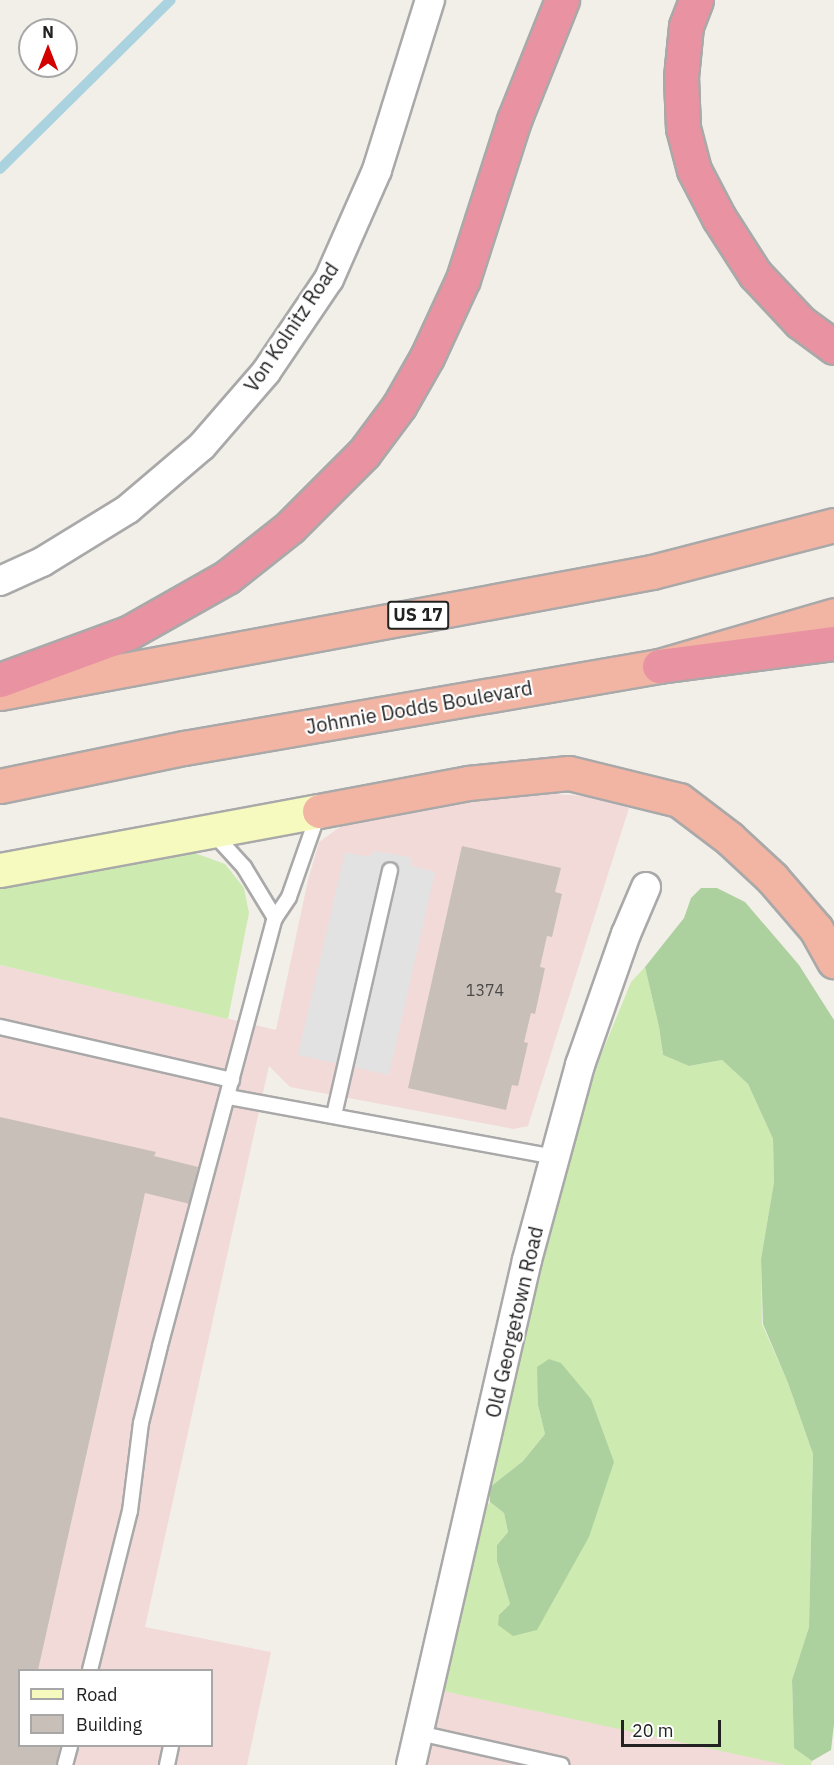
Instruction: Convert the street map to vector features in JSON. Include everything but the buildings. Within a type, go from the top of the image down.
[{"type":"highway","points":[[0,680],[128,633],[227,577],[290,527],[364,453],[399,406],[427,357],[463,279],[514,120],[562,0]]},
{"type":"highway","points":[[696,0],[686,26],[681,77],[683,128],[694,170],[719,218],[755,274],[800,322],[834,347]]},
{"type":"highway","name":"US 17","points":[[0,693],[652,572],[834,525]]},
{"type":"highway","name":"Johnnie Dodds Boulevard","points":[[0,786],[184,748],[659,666],[834,615]]},
{"type":"highway","points":[[659,666],[834,643]]},
{"type":"highway","points":[[320,811],[468,783],[569,773],[679,800],[729,838],[772,878],[816,928],[834,961]]},
{"type":"main road","points":[[0,870],[320,811]]},
{"type":"street","name":"Von Kolnitz Road","points":[[0,581],[42,562],[128,509],[202,446],[266,372],[329,279],[372,181],[430,0]]},
{"type":"street","name":"Old Georgetown Road","points":[[411,1765],[527,1260],[580,1065],[626,934],[646,887]]},
{"type":"lane","points":[[90,1669],[130,1511],[141,1423],[275,918],[289,897],[320,811]]},
{"type":"lane","points":[[211,831],[244,867],[275,918]]},
{"type":"lane","points":[[334,1115],[390,870]]},
{"type":"lane","points":[[0,1027],[232,1080]]},
{"type":"lane","points":[[228,1097],[556,1157]]},
{"type":"lane","points":[[419,1733],[561,1765]]},
{"type":"lane","points":[[65,1765],[70,1747]]},
{"type":"lane","points":[[167,1765],[171,1747]]},
{"type":"shaded area","points":[[510,791],[584,796],[629,808],[528,1126],[514,1129],[290,1087],[269,1066],[145,1627],[271,1652],[247,1765],[0,1765],[0,965],[276,1030],[308,880],[319,842],[347,822]]},
{"type":"shaded area","points":[[374,851],[410,857],[412,866],[435,872],[389,1075],[298,1055],[345,852],[369,857]]},
{"type":"shaded area","points":[[443,1691],[797,1765],[426,1765]]},
{"type":"green space","points":[[192,852],[225,864],[244,888],[249,913],[228,1019],[0,965],[0,887]]},
{"type":"green space","points":[[701,888],[717,888],[745,902],[799,965],[834,1020],[834,1724],[831,1750],[812,1761],[794,1748],[792,1680],[809,1627],[813,1454],[788,1383],[763,1324],[761,1259],[774,1182],[773,1139],[748,1084],[722,1060],[689,1066],[663,1055],[645,967],[684,918],[691,898]]},
{"type":"green space","points":[[645,967],[663,1055],[689,1066],[722,1060],[748,1084],[773,1139],[774,1182],[761,1259],[762,1324],[788,1383],[813,1454],[809,1627],[792,1680],[794,1748],[812,1761],[811,1765],[786,1765],[443,1691],[484,1509],[490,1502],[504,1513],[508,1532],[497,1545],[497,1561],[510,1604],[499,1615],[589,1537],[538,1405],[545,1434],[523,1461],[489,1488],[567,1158],[601,1055],[631,982]]},
{"type":"green space","points":[[549,1359],[561,1363],[591,1399],[614,1462],[589,1537],[537,1630],[513,1636],[498,1625],[499,1615],[510,1604],[497,1561],[497,1545],[508,1532],[504,1513],[490,1502],[489,1488],[523,1461],[545,1434],[538,1405],[537,1367]]},
{"type":"waterway","points":[[0,169],[171,0]]}]
